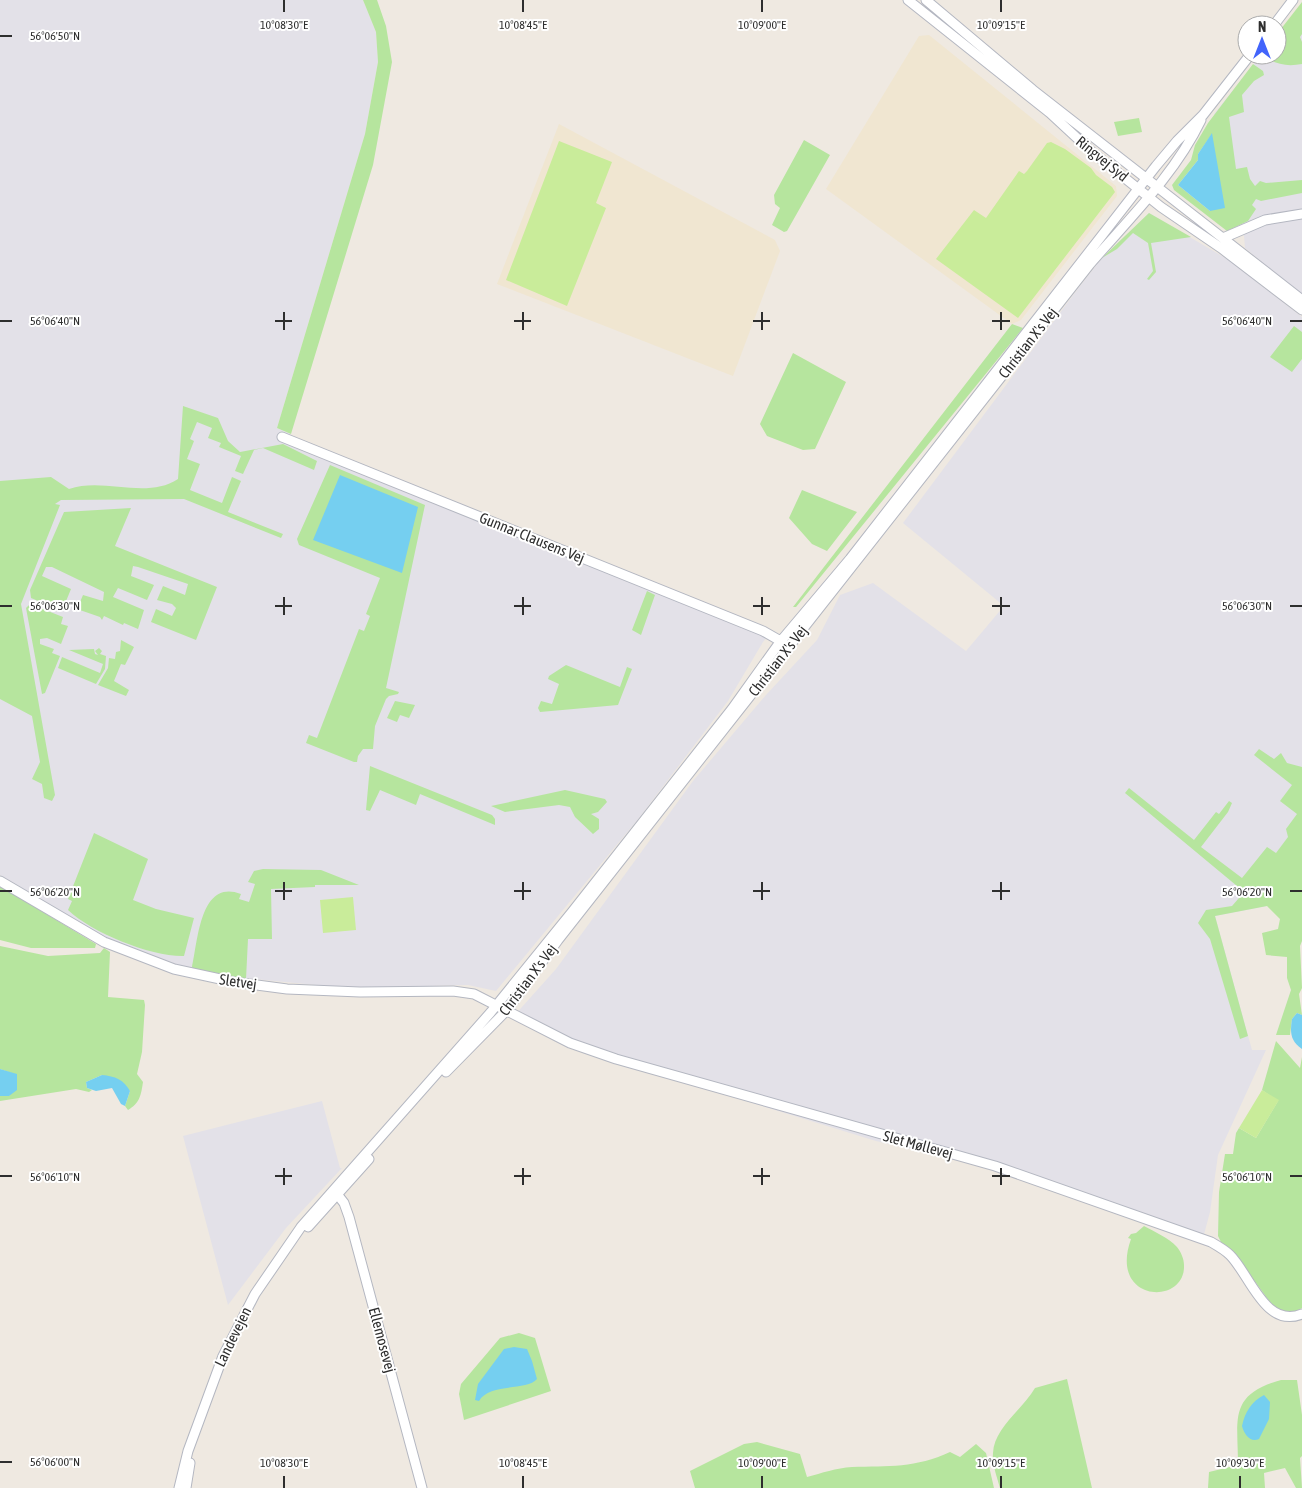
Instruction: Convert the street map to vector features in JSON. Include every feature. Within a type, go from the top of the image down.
[{"type":"main road","name":"Ringvej Syd","points":[[908,0],[1050,113],[1091,151],[1138,189],[1188,226],[1302,300]]},
{"type":"main road","points":[[1282,15],[1293,0]]},
{"type":"main road","name":"Ringvej Syd","points":[[928,1],[1033,90],[1231,244],[1302,310]]},
{"type":"main road","points":[[922,12],[928,1]]},
{"type":"main road","name":"Christian X's Vej","points":[[335,1192],[444,1073],[507,1010],[558,940],[1090,264],[1156,187],[1186,146],[1203,116],[1242,65]]},
{"type":"main road","name":"Christian X's Vej","points":[[335,1192],[497,1004],[726,717],[780,642],[850,559],[1138,189],[1177,141],[1203,116]]},
{"type":"main road","points":[[1223,238],[1270,219],[1302,214]]},
{"type":"main road","points":[[1188,226],[1224,244],[1231,244],[1244,229]]},
{"type":"main road","name":"Gunnar Clausens Vej","points":[[282,437],[762,631],[780,642]]},
{"type":"main road","points":[[737,713],[780,650],[780,642],[787,643],[796,639]]},
{"type":"main road","name":"Sletvej","points":[[0,880],[104,942],[138,957],[186,972],[234,982],[326,992],[465,992],[497,1004],[507,1010]]},
{"type":"main road","name":"Slet Møllevej","points":[[507,1010],[570,1043],[616,1059],[995,1166],[1211,1242],[1229,1254],[1260,1298],[1275,1313],[1287,1317],[1302,1314]]},
{"type":"main road","name":"Landevejen","points":[[179,1488],[213,1379],[233,1334],[255,1294],[277,1260],[335,1192]]},
{"type":"main road","name":"Ellemosevej","points":[[335,1192],[344,1203],[349,1217],[422,1488]]},
{"type":"main road","name":"Landevejen","points":[[186,1488],[199,1419]]},
{"type":"shaded area","points":[[0,0],[363,0],[376,32],[378,62],[365,134],[277,428],[291,434],[287,439],[770,634],[763,642],[728,701],[639,818],[496,991],[468,985],[347,988],[234,977],[201,971],[151,957],[106,938],[0,875]]},
{"type":"shaded area","points":[[1302,7],[1302,295],[1245,248],[1244,236],[1235,217],[1214,114],[1253,65],[1287,65],[1287,36]]},
{"type":"shaded area","points":[[929,35],[1116,186],[1117,196],[1021,320],[1012,324],[826,189],[919,36]]},
{"type":"shaded area","points":[[559,124],[775,240],[780,251],[733,376],[497,284]]},
{"type":"shaded area","points":[[1149,213],[1227,259],[1302,317],[1302,869],[1267,906],[1215,916],[1252,1050],[1266,1050],[1218,1155],[1210,1212],[1202,1242],[990,1167],[876,1141],[684,1082],[513,1017],[556,969],[693,781],[766,695],[817,640],[840,595],[873,583],[966,651],[1004,606],[903,523],[1102,258]]},
{"type":"shaded area","points":[[322,1101],[340,1168],[342,1168],[286,1228],[228,1305],[183,1136]]},
{"type":"green space","points":[[363,0],[377,0],[386,26],[392,62],[373,165],[291,434],[277,428],[365,134],[378,62],[376,32]]},
{"type":"green space","points":[[1302,2],[1302,34],[1300,37],[1302,42],[1302,64],[1287,65],[1287,21]]},
{"type":"green space","points":[[1252,65],[1254,65],[1263,71],[1264,75],[1254,81],[1242,95],[1244,112],[1229,117],[1236,169],[1247,167],[1250,179],[1255,186],[1260,181],[1266,183],[1302,180],[1302,193],[1261,201],[1256,199],[1252,205],[1256,209],[1248,221],[1227,231],[1174,190],[1172,185],[1191,160],[1195,145],[1208,123]],"holes":[[[1212,134],[1210,211],[1178,185],[1198,160],[1198,154]]]},
{"type":"green space","points":[[1139,118],[1142,132],[1118,136],[1114,122]]},
{"type":"green space","points":[[804,140],[830,155],[787,231],[784,232],[772,225],[780,208],[775,204],[774,195]]},
{"type":"green space","points":[[559,141],[612,162],[596,203],[606,208],[567,306],[506,280]]},
{"type":"green space","points":[[1051,142],[1065,149],[1091,168],[1115,192],[1018,318],[936,259],[974,210],[986,218],[1019,171],[1024,174],[1047,143]]},
{"type":"green space","points":[[1149,213],[1191,237],[1151,243],[1156,272],[1149,280],[1147,279],[1153,271],[1148,243],[1133,233],[1117,249],[1102,258]]},
{"type":"green space","points":[[1012,324],[1023,328],[796,607],[793,607]]},
{"type":"green space","points":[[1294,326],[1302,332],[1302,359],[1292,372],[1270,357]]},
{"type":"green space","points":[[793,353],[846,382],[815,449],[803,450],[767,436],[760,424]]},
{"type":"green space","points":[[183,406],[218,418],[228,441],[240,452],[283,444],[317,461],[314,470],[263,448],[254,450],[243,474],[235,471],[241,456],[219,447],[221,443],[208,438],[212,428],[197,422],[190,439],[194,441],[187,459],[200,464],[190,490],[222,503],[232,477],[241,481],[228,512],[283,534],[281,538],[184,499],[61,500],[55,504],[60,505],[21,604],[55,795],[52,801],[44,798],[42,784],[32,779],[40,762],[32,716],[0,699],[0,481],[51,477],[69,489],[96,485],[152,488],[166,485],[178,479]]},
{"type":"green space","points":[[330,465],[425,505],[386,688],[399,692],[386,699],[375,726],[373,749],[363,749],[358,756],[357,762],[306,743],[309,735],[317,738],[359,629],[364,631],[370,616],[366,614],[380,578],[299,545],[297,539]]},
{"type":"green space","points":[[802,490],[857,512],[827,551],[812,544],[789,518]]},
{"type":"green space","points":[[131,508],[115,546],[217,587],[196,640],[151,622],[156,609],[172,616],[176,608],[172,604],[157,600],[163,586],[185,595],[188,584],[138,567],[133,566],[131,576],[154,585],[147,600],[118,588],[113,597],[144,610],[138,629],[124,623],[123,625],[104,616],[102,620],[100,617],[77,609],[83,595],[103,601],[104,592],[52,567],[46,567],[42,576],[71,589],[62,611],[31,598],[30,590],[64,512]]},
{"type":"green space","points":[[647,591],[655,595],[641,635],[632,630]]},
{"type":"green space","points":[[30,604],[63,617],[61,624],[68,626],[61,644],[47,638],[40,639],[40,644],[54,649],[52,653],[60,656],[45,693],[42,694],[26,608]]},
{"type":"green space","points":[[121,640],[134,647],[125,665],[121,664],[114,681],[129,690],[126,696],[98,685],[108,668],[109,658],[115,659],[116,652],[120,651]]},
{"type":"green space","points":[[99,648],[102,651],[100,654],[106,656],[105,669],[96,684],[58,668],[62,657],[100,673],[103,664],[69,650],[94,649],[95,654],[98,655],[95,651]]},
{"type":"green space","points":[[566,665],[620,687],[627,667],[632,669],[618,705],[540,712],[538,708],[541,701],[552,704],[559,684],[548,679],[549,676]]},
{"type":"green space","points":[[395,701],[415,705],[409,718],[400,715],[397,722],[387,718]]},
{"type":"green space","points":[[1259,749],[1274,759],[1281,753],[1287,763],[1302,767],[1302,941],[1300,946],[1302,988],[1299,994],[1302,1015],[1297,1013],[1292,1019],[1290,1035],[1276,1035],[1291,990],[1287,978],[1287,957],[1266,955],[1262,933],[1278,929],[1280,919],[1267,906],[1215,916],[1248,1036],[1240,1039],[1210,939],[1198,923],[1206,910],[1232,906],[1239,898],[1237,886],[1125,793],[1129,788],[1194,840],[1216,812],[1219,814],[1229,801],[1232,803],[1228,812],[1201,847],[1242,878],[1267,847],[1276,853],[1288,837],[1286,829],[1297,814],[1280,801],[1292,785],[1254,755]]},
{"type":"green space","points":[[370,766],[492,815],[495,819],[495,825],[420,794],[416,805],[380,790],[370,811],[366,810]]},
{"type":"green space","points":[[565,790],[605,799],[607,802],[598,812],[591,814],[599,819],[599,829],[593,834],[575,817],[570,807],[559,805],[505,812],[491,806]]},
{"type":"green space","points":[[94,833],[148,859],[133,900],[156,909],[194,918],[184,956],[156,952],[123,942],[92,927],[68,910],[72,901],[68,899]]},
{"type":"green space","points":[[263,869],[321,870],[359,885],[315,885],[315,887],[271,889],[272,939],[248,939],[246,979],[193,969],[199,928],[209,903],[217,895],[227,891],[241,894],[239,899],[249,902],[255,884],[248,882],[254,871]]},
{"type":"green space","points":[[0,886],[96,944],[95,948],[31,948],[0,940]]},
{"type":"green space","points":[[353,897],[356,930],[323,933],[320,900]]},
{"type":"green space","points":[[0,946],[48,956],[100,953],[104,948],[110,952],[108,997],[144,1000],[145,1005],[142,1052],[137,1074],[143,1082],[142,1091],[132,1107],[128,1110],[125,1106],[130,1091],[102,1075],[86,1082],[87,1088],[92,1090],[89,1092],[76,1089],[0,1101],[0,1096],[9,1096],[17,1075],[0,1069]]},
{"type":"green space","points":[[1276,1041],[1300,1068],[1302,1057],[1302,1308],[1290,1312],[1283,1311],[1272,1305],[1235,1254],[1221,1242],[1218,1236],[1219,1192],[1225,1154],[1233,1154],[1236,1133],[1239,1128],[1256,1138],[1278,1101],[1262,1090]]},
{"type":"green space","points":[[1262,1090],[1279,1100],[1256,1138],[1239,1128]]},
{"type":"green space","points":[[1144,1226],[1162,1235],[1174,1244],[1183,1258],[1184,1265],[1181,1278],[1173,1287],[1162,1292],[1150,1291],[1138,1286],[1130,1276],[1127,1260],[1131,1239],[1128,1238]]},
{"type":"green space","points":[[519,1333],[535,1338],[551,1391],[464,1420],[459,1394],[461,1384],[500,1338]]},
{"type":"green space","points":[[1067,1379],[1092,1488],[1000,1488],[993,1457],[998,1435],[1035,1388]]},
{"type":"green space","points":[[1281,1380],[1297,1380],[1302,1415],[1302,1456],[1300,1458],[1302,1488],[1296,1488],[1285,1468],[1264,1473],[1265,1488],[1208,1488],[1209,1472],[1238,1465],[1238,1422],[1244,1401],[1252,1393],[1264,1386]]},
{"type":"green space","points":[[757,1442],[800,1454],[807,1477],[846,1468],[914,1464],[950,1452],[960,1457],[976,1444],[986,1453],[994,1488],[695,1488],[690,1471],[744,1444]]},
{"type":"water","points":[[1212,133],[1225,208],[1210,211],[1178,185],[1198,160],[1198,154]]},
{"type":"water","points":[[340,475],[418,507],[402,573],[313,540]]},
{"type":"water","points":[[1297,1013],[1302,1015],[1302,1049],[1295,1043],[1291,1032],[1292,1019]]},
{"type":"water","points":[[0,1069],[17,1074],[17,1090],[9,1096],[0,1096]]},
{"type":"water","points":[[102,1075],[119,1079],[128,1087],[130,1091],[125,1106],[121,1104],[112,1088],[96,1091],[87,1088],[86,1082]]},
{"type":"water","points":[[514,1347],[527,1349],[537,1379],[525,1385],[499,1389],[484,1395],[479,1401],[475,1400],[478,1384],[504,1349]]},
{"type":"water","points":[[1264,1395],[1270,1402],[1269,1419],[1259,1439],[1253,1440],[1246,1435],[1242,1426],[1249,1408]]}]
